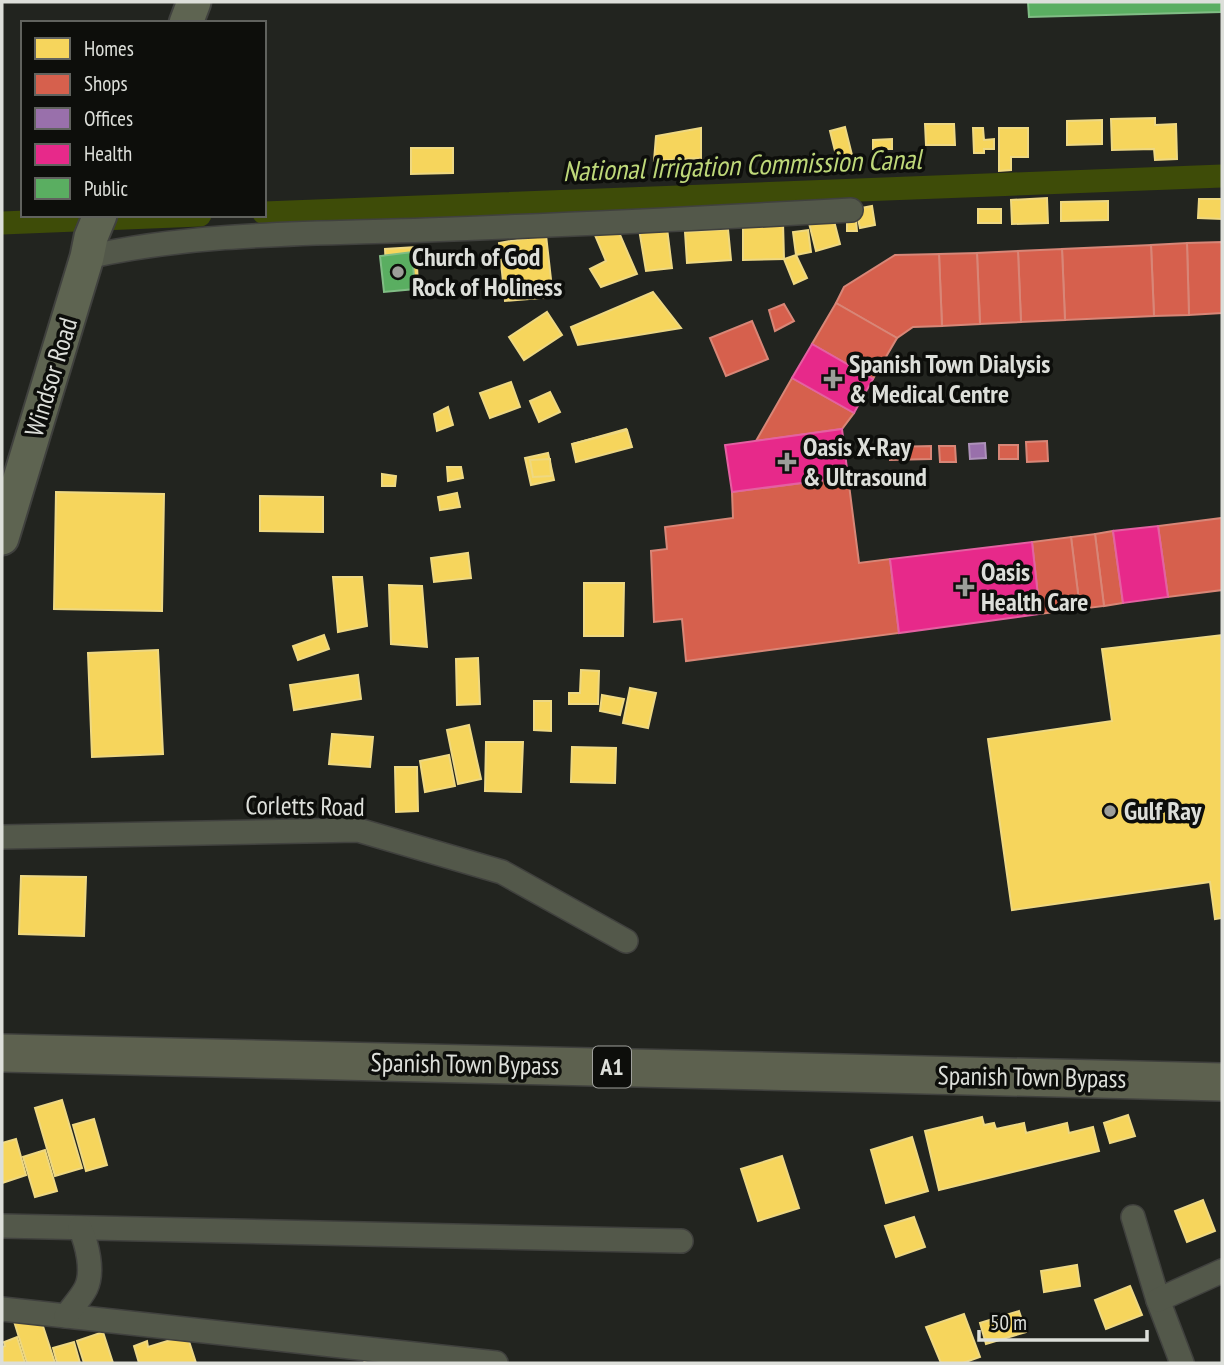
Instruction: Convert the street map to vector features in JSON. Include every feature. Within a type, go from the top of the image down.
[{"type":"main road","points":[[187,21],[194,2]]},
{"type":"main road","name":"Windsor Road","points":[[2,538],[93,236]]},
{"type":"main road","name":"Spanish Town Bypass","points":[[2,1053],[1222,1082]]},
{"type":"street","points":[[93,236],[126,248],[195,238],[590,225],[851,211]]},
{"type":"street","name":"Corletts Road","points":[[2,837],[358,830],[502,872],[626,941]]},
{"type":"street","points":[[1133,1217],[1176,1362]]},
{"type":"street","points":[[2,1226],[681,1241]]},
{"type":"street","points":[[66,1316],[87,1287],[89,1265],[80,1228]]},
{"type":"street","points":[[1158,1300],[1222,1271]]},
{"type":"street","points":[[2,1309],[496,1363]]},
{"type":"building: Homes","points":[[1155,118],[1155,125],[1176,124],[1177,159],[1155,160],[1154,149],[1112,150],[1111,119]]},
{"type":"building: Homes","points":[[1102,120],[1102,144],[1067,145],[1067,121]]},
{"type":"building: Homes","points":[[925,124],[954,124],[955,145],[926,145]]},
{"type":"building: Homes","points":[[845,127],[853,159],[838,163],[830,131]]},
{"type":"building: Homes","points":[[701,128],[701,158],[654,161],[656,136]]},
{"type":"building: Homes","points":[[973,128],[983,128],[984,140],[994,139],[994,149],[974,153]]},
{"type":"building: Homes","points":[[999,128],[1028,128],[1028,157],[1011,157],[1011,170],[999,171]]},
{"type":"building: Homes","points":[[892,139],[892,149],[873,149],[873,140]]},
{"type":"building: Homes","points":[[411,148],[453,148],[453,173],[411,174]]},
{"type":"building: Homes","points":[[1047,198],[1048,223],[1012,224],[1011,200]]},
{"type":"building: Homes","points":[[1199,199],[1222,199],[1222,219],[1198,218]]},
{"type":"building: Homes","points":[[1108,201],[1108,220],[1061,221],[1061,202]]},
{"type":"building: Homes","points":[[872,206],[875,225],[860,228],[856,209]]},
{"type":"building: Homes","points":[[978,209],[1001,209],[1001,223],[978,223]]},
{"type":"building: Homes","points":[[833,217],[840,244],[816,251],[809,223]]},
{"type":"building: Homes","points":[[847,220],[856,220],[857,231],[847,231]]},
{"type":"building: Homes","points":[[783,222],[784,259],[743,260],[743,223]]},
{"type":"building: Homes","points":[[617,228],[637,274],[601,287],[590,269],[606,261],[595,235]]},
{"type":"building: Homes","points":[[667,228],[672,268],[646,271],[639,229]]},
{"type":"building: Homes","points":[[728,229],[731,260],[687,263],[685,232]]},
{"type":"building: Homes","points":[[808,230],[811,252],[796,255],[793,232]]},
{"type":"building: Homes","points":[[546,235],[553,297],[505,301],[499,243]]},
{"type":"building: Homes","name":"Church of God Rock of Holiness","points":[[416,247],[418,285],[387,287],[385,249]]},
{"type":"building: Homes","points":[[796,255],[807,278],[794,284],[784,259]]},
{"type":"building: Homes","points":[[653,292],[681,328],[578,345],[571,327]]},
{"type":"building: Homes","points":[[547,312],[562,335],[524,360],[509,337]]},
{"type":"building: Homes","points":[[511,382],[520,407],[490,418],[480,393]]},
{"type":"building: Homes","points":[[550,392],[560,412],[539,422],[530,401]]},
{"type":"building: Homes","points":[[448,407],[453,425],[437,431],[434,414]]},
{"type":"building: Homes","points":[[626,429],[631,445],[578,460],[573,444]]},
{"type":"building: Homes","points":[[627,430],[632,447],[576,462],[572,444]]},
{"type":"building: Homes","points":[[548,453],[554,480],[531,485],[525,458]]},
{"type":"building: Homes","points":[[550,459],[551,476],[533,477],[530,460]]},
{"type":"building: Homes","points":[[447,467],[461,467],[463,478],[448,481]]},
{"type":"building: Homes","points":[[382,474],[396,476],[395,486],[382,486]]},
{"type":"building: Homes","points":[[56,492],[164,494],[162,611],[54,609]]},
{"type":"building: Homes","points":[[457,493],[460,507],[440,510],[438,497]]},
{"type":"building: Homes","points":[[260,496],[323,497],[323,532],[260,531]]},
{"type":"building: Homes","points":[[468,553],[471,578],[434,582],[431,558]]},
{"type":"building: Homes","points":[[333,577],[362,577],[367,626],[338,632]]},
{"type":"building: Homes","points":[[584,583],[624,583],[623,636],[584,636]]},
{"type":"building: Homes","points":[[389,585],[422,586],[427,647],[391,644]]},
{"type":"building: Homes","points":[[324,635],[329,649],[298,660],[293,646]]},
{"type":"building: Homes","name":"Gulf Ray","points":[[1222,635],[1222,918],[1215,919],[1210,882],[1012,910],[988,739],[1112,721],[1102,649]]},
{"type":"building: Homes","points":[[158,650],[163,754],[92,757],[88,653]]},
{"type":"building: Homes","points":[[478,658],[480,704],[457,705],[456,659]]},
{"type":"building: Homes","points":[[581,670],[599,671],[598,704],[569,704],[569,693],[580,693]]},
{"type":"building: Homes","points":[[358,675],[361,699],[294,710],[290,685]]},
{"type":"building: Homes","points":[[630,688],[656,693],[648,728],[623,723]]},
{"type":"building: Homes","points":[[602,695],[624,699],[620,715],[600,711]]},
{"type":"building: Homes","points":[[534,701],[551,701],[551,731],[534,730]]},
{"type":"building: Homes","points":[[469,725],[481,779],[458,784],[447,730]]},
{"type":"building: Homes","points":[[332,734],[373,737],[370,767],[329,764]]},
{"type":"building: Homes","points":[[486,742],[523,742],[521,792],[485,791]]},
{"type":"building: Homes","points":[[572,747],[616,748],[615,783],[571,782]]},
{"type":"building: Homes","points":[[449,755],[455,786],[425,792],[420,761]]},
{"type":"building: Homes","points":[[395,767],[417,767],[418,811],[396,812]]},
{"type":"building: Homes","points":[[21,876],[86,877],[84,936],[19,934]]},
{"type":"building: Homes","points":[[62,1100],[82,1168],[55,1176],[35,1108]]},
{"type":"building: Homes","points":[[1128,1115],[1135,1136],[1110,1143],[1104,1123]]},
{"type":"building: Homes","points":[[982,1117],[984,1125],[994,1123],[996,1129],[1024,1123],[1026,1133],[1067,1123],[1069,1133],[1093,1127],[1099,1151],[939,1190],[925,1131]]},
{"type":"building: Homes","points":[[94,1119],[107,1165],[86,1171],[73,1125]]},
{"type":"building: Homes","points":[[912,1137],[928,1191],[886,1203],[871,1150]]},
{"type":"building: Homes","points":[[16,1139],[26,1175],[2,1183],[2,1143]]},
{"type":"building: Homes","points":[[45,1150],[57,1191],[35,1197],[23,1157]]},
{"type":"building: Homes","points":[[782,1156],[799,1208],[758,1221],[741,1169]]},
{"type":"building: Homes","points":[[1203,1200],[1215,1231],[1187,1242],[1175,1211]]},
{"type":"building: Homes","points":[[914,1217],[925,1247],[896,1257],[885,1226]]},
{"type":"building: Homes","points":[[1077,1265],[1080,1286],[1044,1292],[1041,1271]]},
{"type":"building: Homes","points":[[1130,1286],[1142,1315],[1106,1329],[1095,1300]]},
{"type":"building: Homes","points":[[1019,1311],[1026,1332],[986,1344],[980,1323]]},
{"type":"building: Homes","points":[[964,1314],[980,1357],[963,1363],[941,1363],[926,1327]]},
{"type":"building: Homes","points":[[40,1317],[55,1363],[27,1363],[13,1318]]},
{"type":"building: Homes","points":[[103,1332],[113,1363],[84,1363],[77,1341]]},
{"type":"building: Homes","points":[[187,1335],[196,1363],[139,1363],[134,1346],[147,1341],[148,1347]]},
{"type":"building: Homes","points":[[17,1337],[25,1363],[2,1363],[4,1342]]},
{"type":"building: Homes","points":[[74,1342],[80,1363],[57,1363],[53,1348]]},
{"type":"building: Homes","points":[[374,1357],[391,1358],[393,1363],[365,1363],[364,1360]]},
{"type":"building: Shops","points":[[1222,242],[1222,313],[1189,315],[1187,243]]},
{"type":"building: Shops","points":[[1187,243],[1189,315],[1154,316],[1151,245]]},
{"type":"building: Shops","points":[[1151,245],[1154,316],[1065,320],[1062,249]]},
{"type":"building: Shops","points":[[1062,249],[1065,320],[1021,322],[1018,251]]},
{"type":"building: Shops","points":[[1018,251],[1021,322],[980,324],[977,253]]},
{"type":"building: Shops","points":[[977,253],[980,324],[942,326],[939,254]]},
{"type":"building: Shops","points":[[939,254],[942,326],[913,327],[897,338],[836,303],[844,287],[895,255]]},
{"type":"building: Shops","points":[[836,303],[897,338],[873,379],[812,344]]},
{"type":"building: Shops","points":[[784,304],[794,321],[775,331],[769,310]]},
{"type":"building: Shops","points":[[752,321],[768,359],[726,376],[710,338]]},
{"type":"building: Shops","points":[[792,378],[854,413],[842,429],[756,441]]},
{"type":"building: Shops","points":[[1047,441],[1048,461],[1027,462],[1026,442]]},
{"type":"building: Shops","points":[[999,445],[1018,445],[1018,459],[999,459]]},
{"type":"building: Shops","points":[[931,446],[931,459],[890,460],[890,447]]},
{"type":"building: Shops","points":[[939,446],[955,446],[956,462],[940,462]]},
{"type":"building: Shops","points":[[848,477],[859,563],[890,559],[899,633],[686,661],[682,619],[654,622],[651,551],[667,549],[665,527],[733,518],[732,492]]},
{"type":"building: Shops","points":[[1222,518],[1222,590],[1168,597],[1158,526]]},
{"type":"building: Shops","points":[[1113,531],[1123,603],[1104,606],[1095,534]]},
{"type":"building: Shops","points":[[1095,534],[1104,606],[1080,609],[1071,537]]},
{"type":"building: Shops","points":[[1071,537],[1080,609],[1040,614],[1032,542]]},
{"type":"building: Offices","points":[[985,443],[986,458],[970,459],[969,444]]},
{"type":"building: Health","name":"Spanish Town Dialysis & Medical Centre","points":[[812,344],[873,379],[854,413],[792,378]]},
{"type":"building: Health","name":"Oasis X-Ray & Ultrasound","points":[[842,429],[848,477],[732,492],[725,445]]},
{"type":"building: Health","points":[[1158,526],[1168,597],[1123,603],[1113,531]]},
{"type":"building: Health","name":"Oasis Health Care","points":[[1032,542],[1040,614],[899,633],[890,559]]},
{"type":"building: Public","points":[[1028,2],[1221,2],[1221,12],[1029,17]]},
{"type":"building: Public","name":"Church of God Rock of Holiness","points":[[412,252],[415,289],[384,292],[380,256]]},
{"type":"waterway","name":"National Irrigation Commission Canal","points":[[266,213],[1222,176]]},
{"type":"waterway","name":"National Irrigation Commission Canal","points":[[2,223],[150,217]]},
{"type":"place","name":"Church of God Rock of Holiness","points":[[398,272]]},
{"type":"place","name":"Spanish Town Dialysis & Medical Centre","points":[[833,379]]},
{"type":"place","name":"Oasis X-Ray & Ultrasound","points":[[787,462]]},
{"type":"place","name":"Oasis Health Care","points":[[965,587]]},
{"type":"place","name":"Gulf Ray","points":[[1110,811]]}]
